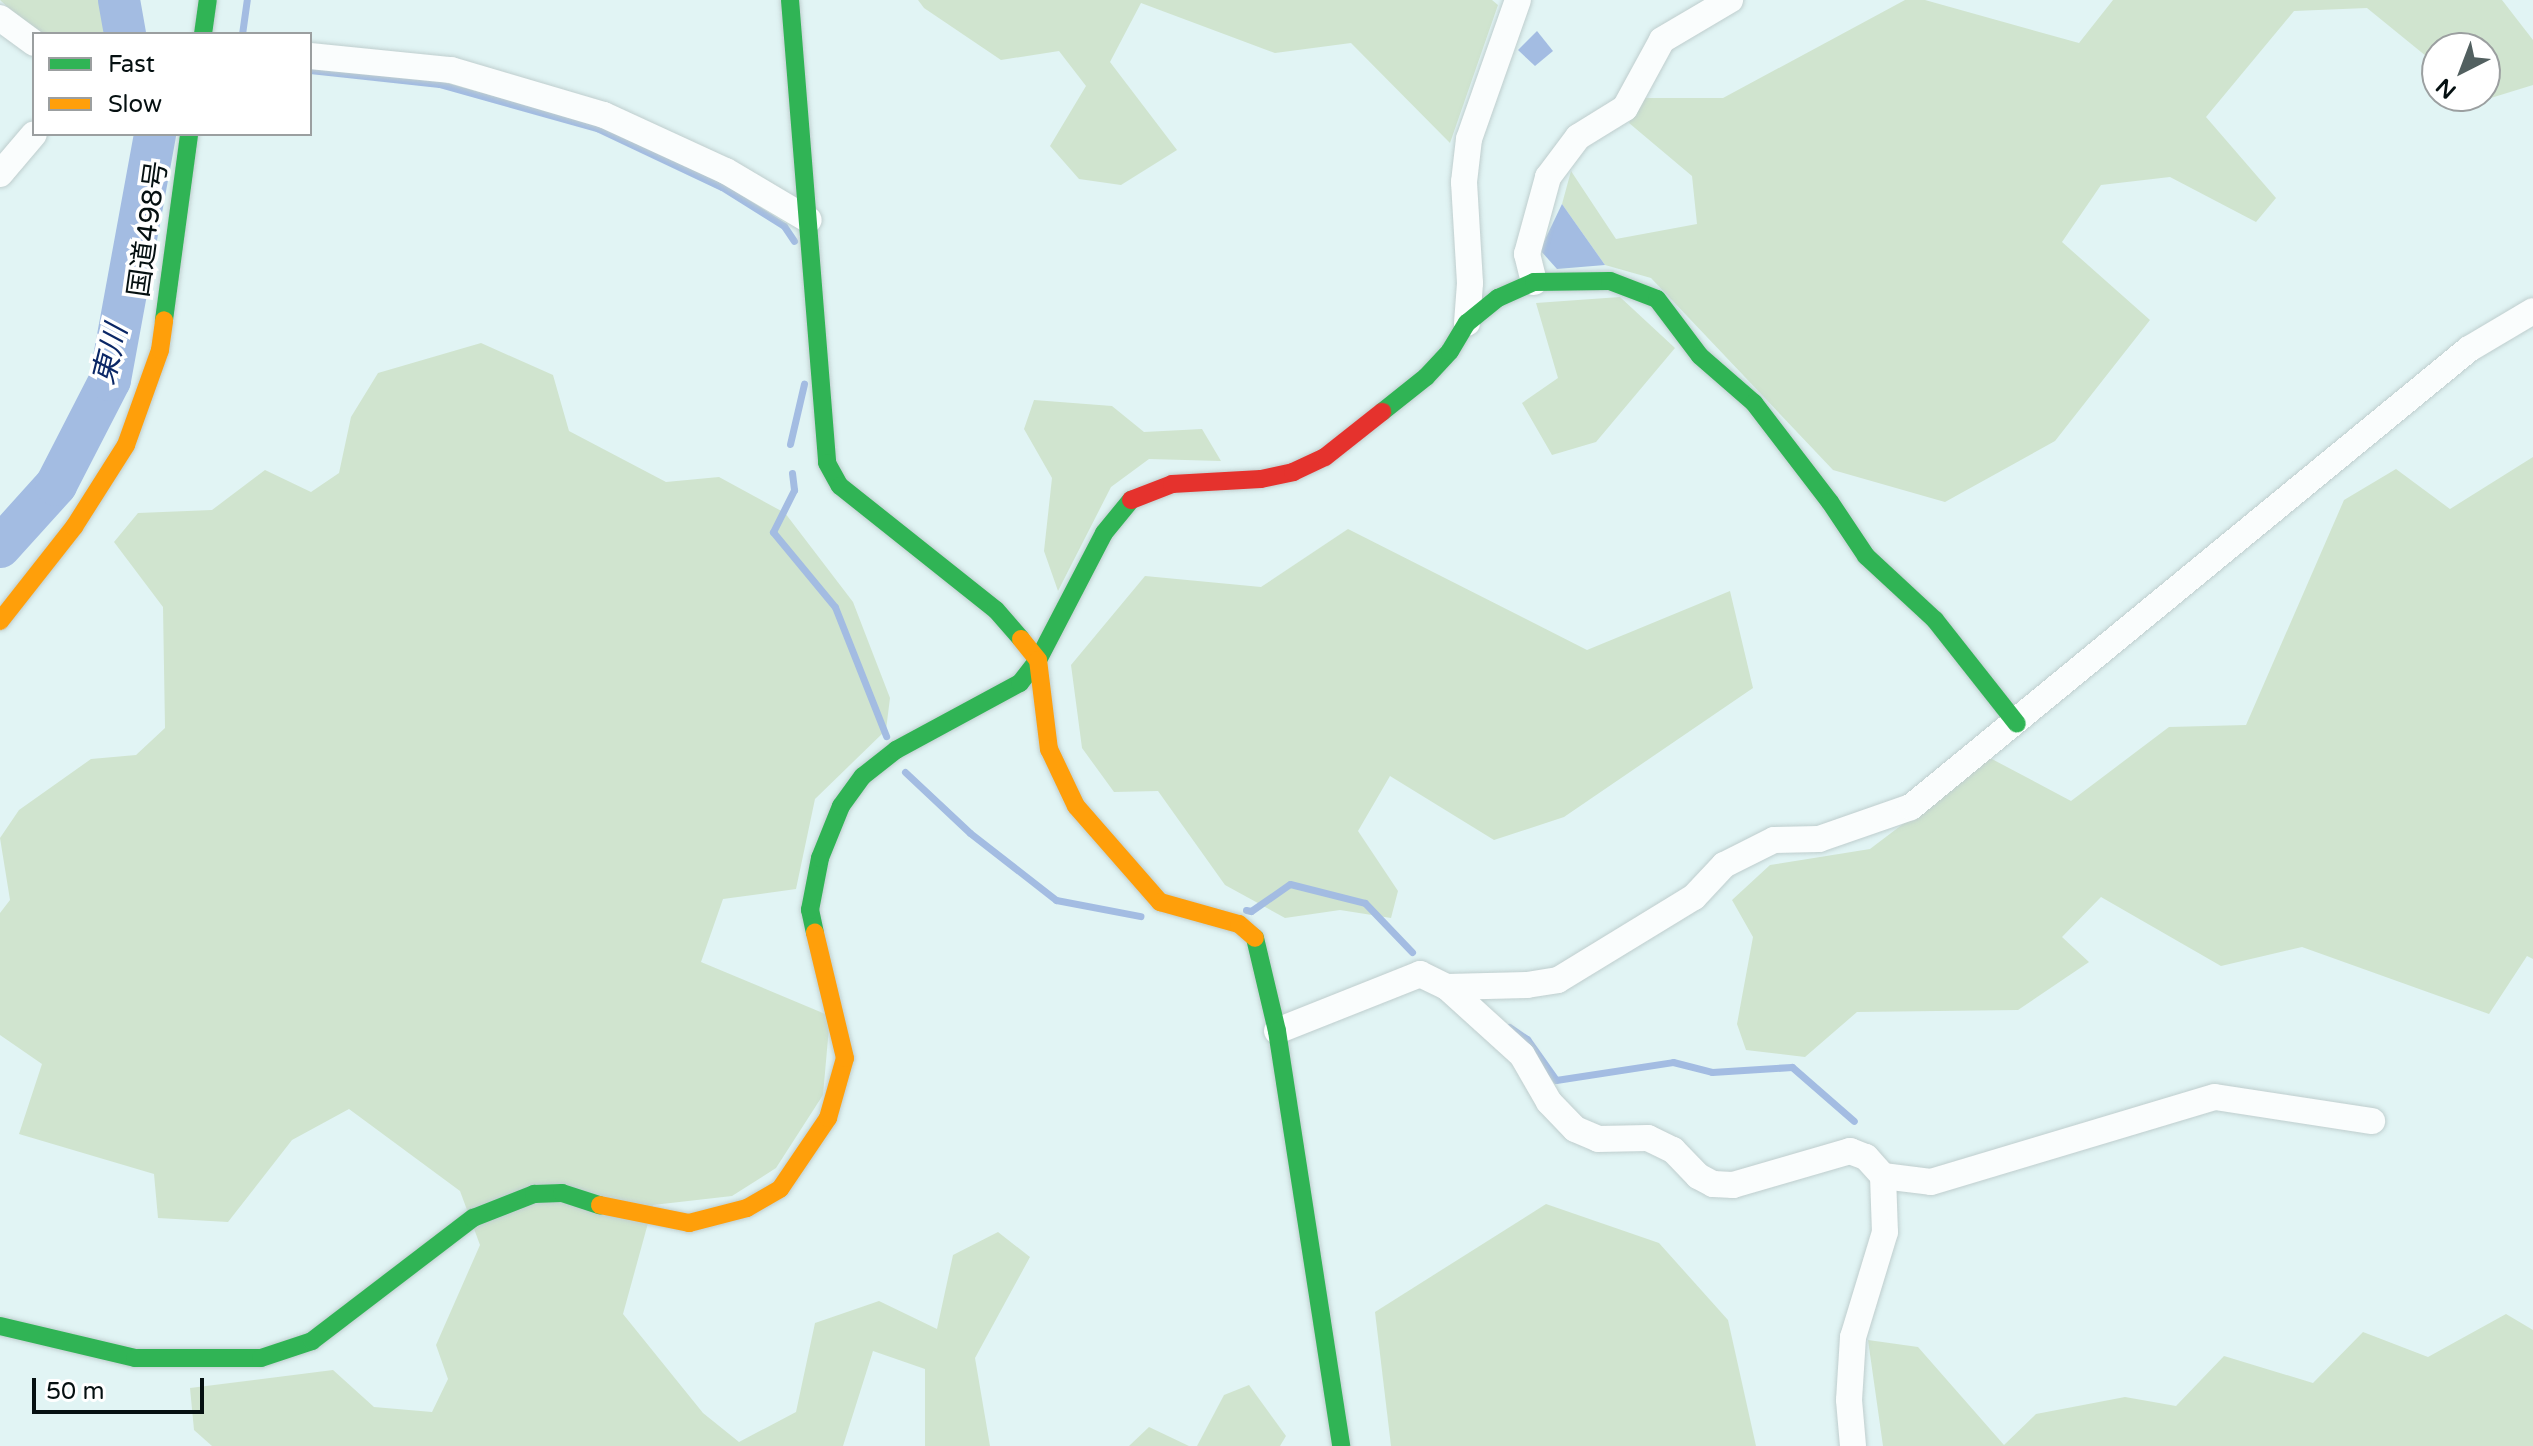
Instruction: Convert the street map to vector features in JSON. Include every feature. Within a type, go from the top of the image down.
[{"type":"main road","points":[[203,32],[208,0]]},
{"type":"main road","points":[[790,0],[827,463],[840,486],[996,610],[1038,660],[1049,749],[1076,806],[1160,902],[1239,924],[1255,937],[1277,1031],[1341,1446]]},
{"type":"main road","name":"国道498号","points":[[0,621],[74,527],[126,445],[160,350],[189,136]]},
{"type":"main road","points":[[0,1326],[135,1358],[261,1358],[312,1341],[473,1218],[534,1194],[562,1193],[611,1209],[689,1223],[747,1208],[780,1189],[828,1118],[845,1058],[810,910],[820,858],[841,806],[863,776],[896,750],[1020,683],[1038,660],[1104,533],[1131,500],[1172,484],[1261,479],[1293,472],[1325,457],[1426,377],[1450,351],[1467,323],[1498,298],[1534,282],[1610,281],[1657,299],[1700,356],[1754,403],[1830,502],[1866,556],[1935,620],[2017,724]]},
{"type":"street","points":[[1467,323],[1470,283],[1464,182],[1469,139],[1518,0]]},
{"type":"street","points":[[1534,282],[1527,254],[1548,177],[1578,137],[1625,108],[1662,40],[1730,0]]},
{"type":"street","points":[[0,18],[32,42]]},
{"type":"street","points":[[312,56],[451,70],[604,115],[726,171],[809,220]]},
{"type":"street","points":[[0,174],[32,136]]},
{"type":"street","points":[[1447,987],[1527,985],[1558,980],[1694,897],[1724,865],[1774,840],[1819,839],[1911,807],[2017,724],[2469,349],[2533,311]]},
{"type":"street","points":[[1277,1031],[1420,974],[1447,987],[1522,1055],[1549,1102],[1575,1129],[1598,1139],[1648,1138],[1673,1150],[1698,1176],[1713,1184],[1733,1185],[1850,1151],[1866,1157],[1883,1176],[1885,1232],[1853,1337],[1849,1400],[1853,1446]]},
{"type":"street","points":[[1883,1176],[1931,1182],[2215,1097],[2372,1121]]},
{"type":"green space","points":[[0,0],[100,0],[104,32],[35,32]]},
{"type":"green space","points":[[918,0],[1492,0],[1498,5],[1450,143],[1351,43],[1275,53],[1141,3],[1110,62],[1177,150],[1121,185],[1079,179],[1050,146],[1086,86],[1059,51],[1001,60],[924,8]]},
{"type":"green space","points":[[1905,0],[1925,0],[2079,43],[2113,0],[2502,0],[2533,40],[2533,85],[2501,95],[2501,32],[2421,32],[2421,52],[2367,8],[2294,11],[2206,117],[2276,198],[2256,222],[2170,177],[2101,185],[2062,242],[2150,320],[2055,441],[1945,502],[1833,470],[1651,278],[1605,265],[1562,204],[1571,171],[1616,239],[1697,224],[1692,176],[1629,123],[1642,98],[1723,98]]},
{"type":"green space","points":[[1620,297],[1675,348],[1596,442],[1552,455],[1522,403],[1558,378],[1536,303]]},
{"type":"green space","points":[[481,343],[553,375],[569,431],[666,482],[719,477],[785,513],[853,602],[890,698],[886,730],[815,799],[796,889],[723,899],[701,962],[830,1016],[823,1095],[776,1168],[732,1196],[653,1205],[623,1314],[703,1413],[739,1442],[796,1412],[815,1323],[879,1301],[937,1329],[953,1255],[998,1232],[1030,1257],[975,1358],[990,1446],[925,1446],[925,1369],[873,1351],[843,1446],[212,1446],[194,1430],[190,1388],[333,1370],[374,1407],[432,1412],[448,1379],[436,1345],[480,1245],[460,1191],[349,1109],[292,1140],[228,1222],[158,1218],[154,1174],[19,1134],[42,1064],[0,1035],[0,913],[10,900],[0,838],[19,810],[91,759],[136,755],[165,728],[163,607],[114,542],[138,513],[212,510],[265,470],[311,492],[339,473],[351,417],[378,373]]},
{"type":"green space","points":[[1034,400],[1112,406],[1144,432],[1202,429],[1221,461],[1149,459],[1111,487],[1058,591],[1044,551],[1052,478],[1024,429]]},
{"type":"green space","points":[[2533,457],[2533,959],[2527,956],[2489,1014],[2302,947],[2221,966],[2101,897],[2062,937],[2089,962],[2018,1010],[1857,1012],[1805,1057],[1746,1050],[1737,1024],[1753,937],[1732,900],[1770,865],[1870,849],[1990,758],[2071,801],[2169,727],[2246,725],[2344,500],[2396,469],[2450,509]]},
{"type":"green space","points":[[1348,529],[1587,650],[1730,591],[1753,688],[1564,817],[1494,840],[1390,776],[1358,831],[1398,891],[1391,918],[1340,910],[1285,918],[1225,885],[1158,791],[1114,792],[1082,748],[1071,665],[1145,576],[1261,587]]},
{"type":"green space","points":[[1546,1204],[1659,1243],[1728,1320],[1756,1446],[1391,1446],[1375,1312]]},
{"type":"green space","points":[[2506,1314],[2533,1330],[2533,1446],[1883,1446],[1868,1340],[1918,1347],[2004,1445],[2036,1414],[2125,1397],[2176,1406],[2224,1356],[2313,1383],[2363,1332],[2428,1357]]},
{"type":"green space","points":[[1249,1385],[1286,1436],[1280,1446],[1197,1446],[1224,1395]]},
{"type":"green space","points":[[1149,1427],[1189,1446],[1129,1446]]},
{"type":"water","points":[[1537,31],[1553,51],[1535,66],[1518,50]]},
{"type":"water","points":[[1562,204],[1605,265],[1557,269],[1540,250]]},
{"type":"waterway","name":"東川","points":[[119,0],[125,32]]},
{"type":"waterway","points":[[242,32],[247,0]]},
{"type":"waterway","points":[[312,70],[439,84],[597,128],[722,187],[784,226],[794,241]]},
{"type":"waterway","name":"東川","points":[[0,547],[56,485],[110,380],[155,136]]},
{"type":"waterway","points":[[790,444],[804,384]]},
{"type":"waterway","points":[[792,473],[794,490],[773,532],[835,607],[886,736]]},
{"type":"waterway","points":[[905,772],[970,833],[1056,900],[1140,916]]},
{"type":"waterway","points":[[1246,910],[1251,911],[1290,884],[1365,903],[1412,952]]},
{"type":"waterway","points":[[1509,1027],[1527,1039],[1556,1080],[1673,1062],[1712,1072],[1792,1067],[1854,1121]]},
{"type":"traffic: fast","points":[[203,32],[208,0]]},
{"type":"traffic: fast","points":[[790,0],[827,463],[840,486],[996,610],[1021,639]]},
{"type":"traffic: fast","points":[[164,320],[189,136]]},
{"type":"traffic: fast","points":[[1382,412],[1426,377],[1450,351],[1467,323],[1498,298],[1534,282],[1610,281],[1657,299],[1700,356],[1754,403],[1830,502],[1866,556],[1935,620],[2017,724]]},
{"type":"traffic: fast","points":[[815,933],[810,910],[820,858],[841,806],[863,776],[896,750],[1020,683],[1038,660],[1104,533],[1131,500]]},
{"type":"traffic: fast","points":[[1255,938],[1277,1031],[1341,1446]]},
{"type":"traffic: fast","points":[[0,1326],[135,1358],[261,1358],[312,1341],[473,1218],[534,1194],[562,1193],[600,1205]]},
{"type":"traffic: slow","points":[[0,621],[74,527],[126,445],[160,350],[164,320]]},
{"type":"traffic: slow","points":[[1021,639],[1038,660],[1049,749],[1076,806],[1160,902],[1239,924],[1255,938]]},
{"type":"traffic: slow","points":[[600,1205],[689,1223],[747,1208],[780,1189],[828,1118],[845,1058],[815,933]]},
{"type":"traffic: jam","points":[[1131,500],[1172,484],[1261,479],[1293,472],[1325,457],[1382,412]]}]
